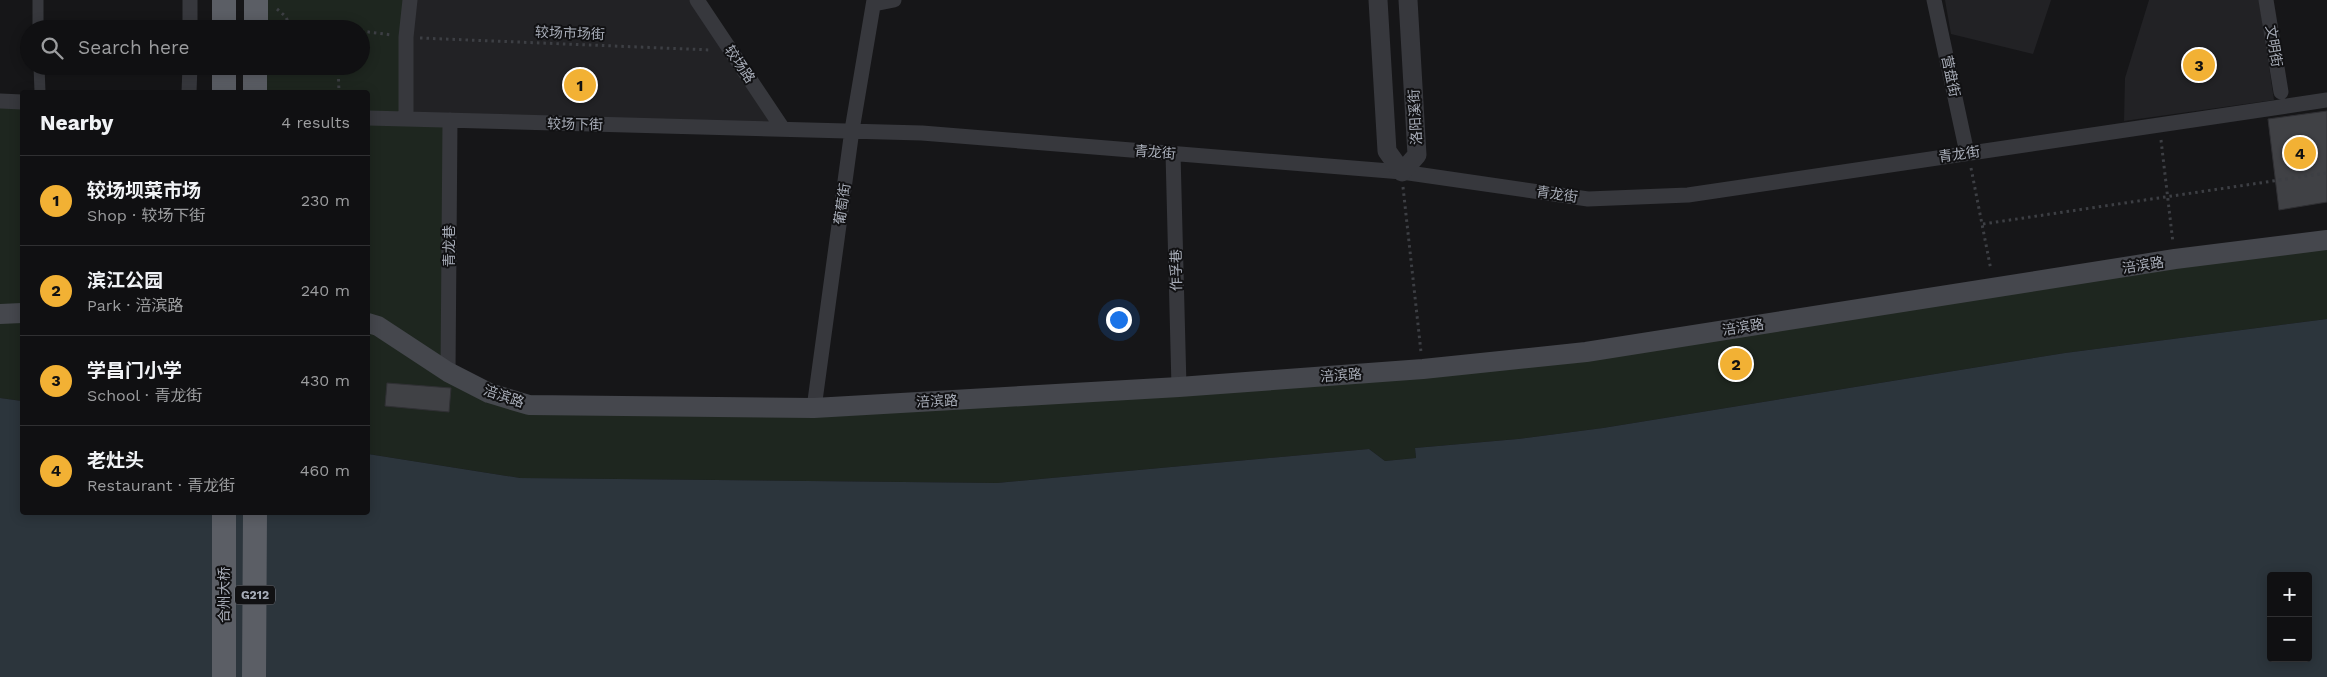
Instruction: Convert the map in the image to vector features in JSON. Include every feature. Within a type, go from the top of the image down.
[{"type":"highway","points":[[224,0],[224,20]]},
{"type":"highway","points":[[260,20],[267,5]]},
{"type":"highway","points":[[224,75],[224,90]]},
{"type":"highway","points":[[255,75],[255,90]]},
{"type":"highway","name":"合州大桥","points":[[224,515],[224,677]]},
{"type":"highway","name":"G212","points":[[254,677],[255,515]]},
{"type":"main road","name":"涪滨路","points":[[370,324],[378,326],[448,372],[489,393],[529,405],[814,408],[1179,387],[1423,369],[1586,352],[2175,259],[2327,240]]},
{"type":"main road","points":[[0,314],[20,313]]},
{"type":"street","points":[[38,0],[38,20]]},
{"type":"street","points":[[190,0],[190,20]]},
{"type":"street","points":[[406,119],[406,37],[410,0]]},
{"type":"street","name":"较场路","points":[[697,0],[784,129]]},
{"type":"street","points":[[874,2],[894,0]]},
{"type":"street","name":"洛阳溪街","points":[[1378,0],[1387,151],[1402,172],[1417,155],[1408,0]]},
{"type":"street","name":"营盘街","points":[[1934,0],[1967,153]]},
{"type":"street","name":"文明街","points":[[2266,0],[2281,92]]},
{"type":"street","name":"葡萄街","points":[[814,408],[852,130],[874,2]]},
{"type":"street","points":[[39,75],[40,90]]},
{"type":"street","points":[[189,90],[190,75]]},
{"type":"street","name":"青龙街","points":[[784,129],[922,133],[1402,172],[1588,199],[1688,195],[2327,100]]},
{"type":"street","points":[[0,101],[20,102]]},
{"type":"street","name":"较场下街","points":[[370,118],[784,129]]},
{"type":"street","name":"青龙巷","points":[[448,372],[450,120]]},
{"type":"street","name":"作孚巷","points":[[1173,153],[1179,387]]},
{"type":"path","points":[[267,5],[285,16],[287,20]]},
{"type":"path","name":"较场市场街","points":[[370,32],[406,37],[732,51]]},
{"type":"path","points":[[338,75],[339,90]]},
{"type":"path","points":[[2159,125],[2175,259]]},
{"type":"path","points":[[1967,153],[1994,288]]},
{"type":"path","points":[[1402,172],[1423,369]]},
{"type":"path","points":[[1982,224],[2327,173]]},
{"type":"shaded area","points":[[256,0],[410,0],[406,119],[450,120],[448,372],[489,393],[814,408],[1423,369],[2327,240],[2327,319],[2065,353],[1603,428],[1518,439],[1415,448],[1416,458],[1385,461],[1369,449],[997,483],[520,478],[370,454],[370,90],[255,90],[255,75],[370,75],[370,20],[256,20]]},
{"type":"shaded area","points":[[410,0],[697,0],[783,129],[406,119]]},
{"type":"shaded area","points":[[1945,0],[2051,0],[2033,54],[1951,34]]},
{"type":"shaded area","points":[[2149,0],[2259,0],[2274,100],[2124,121],[2125,78]]},
{"type":"shaded area","points":[[0,101],[20,102],[20,401],[0,398]]},
{"type":"shaded area","points":[[2327,319],[2327,677],[0,677],[0,398],[20,401],[20,515],[370,515],[370,454],[520,478],[997,483],[1369,449],[1385,461],[1416,458],[1415,448],[1518,439],[1603,428],[2065,353]]},
{"type":"building","points":[[2327,111],[2327,202],[2279,210],[2268,119]]},
{"type":"building","points":[[387,383],[451,388],[449,412],[385,406]]},
{"type":"place","name":"学昌门小学","points":[[2199,65]]},
{"type":"place","name":"较场坝菜市场","points":[[580,85]]},
{"type":"place","name":"老灶头","points":[[2300,153]]},
{"type":"place","name":"滨江公园","points":[[1736,364]]}]
